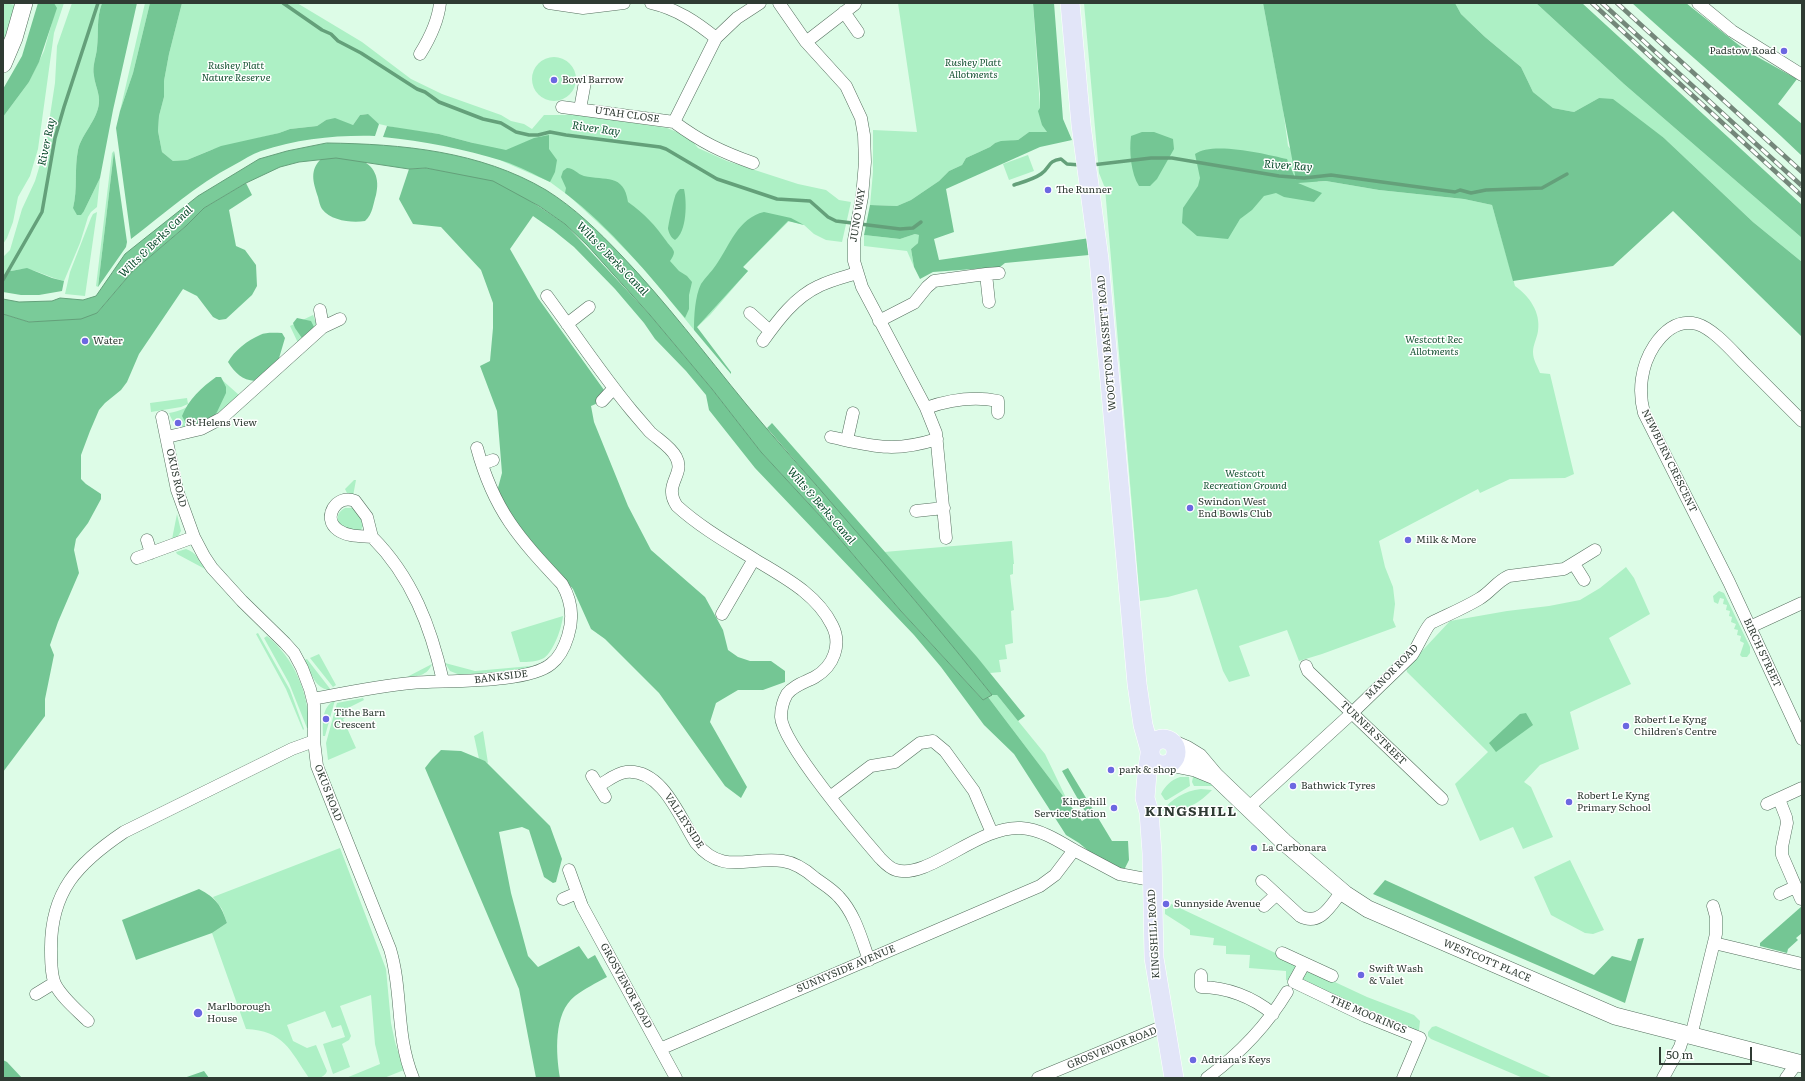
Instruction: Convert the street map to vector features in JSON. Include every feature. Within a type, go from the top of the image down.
[{"type":"main road","points":[[3,64],[14,38],[24,3]]},
{"type":"main road","name":"WOOTTON BASSETT ROAD","points":[[1070,3],[1084,146],[1098,246],[1137,684],[1143,724],[1150,752]]},
{"type":"main road","name":"WOOTTON BASSETT ROAD","points":[[1137,684],[1144,702],[1171,742]]},
{"type":"main road","points":[[1164,739],[1171,742],[1176,754],[1168,764],[1161,765],[1155,762],[1150,752],[1156,741],[1164,739]]},
{"type":"main road","name":"WESTCOTT PLACE","points":[[1171,742],[1199,757],[1248,808],[1342,891],[1365,907],[1604,1012],[1632,1022],[1799,1064]]},
{"type":"main road","name":"KINGSHILL ROAD","points":[[1150,752],[1145,790],[1149,812],[1152,859],[1151,880],[1154,958],[1164,1026],[1174,1078]]},
{"type":"main road","name":"WESTCOTT PLACE","points":[[1168,764],[1195,768],[1216,776]]},
{"type":"main road","name":"KINGSHILL ROAD","points":[[1149,812],[1168,764]]},
{"type":"street","points":[[420,54],[437,21],[440,3]]},
{"type":"street","points":[[549,3],[583,8],[624,3]]},
{"type":"street","points":[[651,3],[669,8],[688,18],[716,38]]},
{"type":"street","points":[[753,163],[711,147],[674,122],[716,38],[737,18],[760,3]]},
{"type":"street","name":"JUNO WAY","points":[[778,3],[806,42],[846,86],[861,118],[865,151],[860,207],[855,232],[854,251],[857,273],[880,321],[926,408],[937,439],[946,538]]},
{"type":"street","points":[[1698,3],[1732,31],[1802,75]]},
{"type":"street","points":[[806,42],[855,4]]},
{"type":"street","points":[[844,12],[858,32]]},
{"type":"street","name":"UTAH CLOSE","points":[[580,109],[585,82]]},
{"type":"street","name":"UTAH CLOSE","points":[[562,107],[674,122]]},
{"type":"street","points":[[763,341],[784,313],[808,293],[827,282],[857,273]]},
{"type":"street","points":[[880,321],[914,303],[927,287],[934,282],[999,273]]},
{"type":"street","points":[[986,274],[989,302]]},
{"type":"street","points":[[547,296],[614,388],[646,427],[673,453],[677,459],[678,473],[671,491],[677,506],[714,533],[788,580],[808,595],[826,615],[834,630],[836,643],[835,651],[829,665],[816,676],[798,686],[788,694],[782,705],[781,718],[789,740],[830,797],[889,867],[897,870],[914,871],[968,843],[992,833],[1013,828],[1028,829],[1043,833],[1119,874],[1151,880]]},
{"type":"street","points":[[567,324],[590,307]]},
{"type":"street","points":[[320,310],[323,327]]},
{"type":"street","points":[[750,313],[770,331]]},
{"type":"street","points":[[167,437],[201,429],[222,418],[323,327],[340,319]]},
{"type":"street","name":"NEWBURN CRESCENT","points":[[1722,568],[1644,413],[1641,395],[1642,382],[1649,354],[1661,336],[1669,328],[1684,323],[1693,323],[1704,327],[1727,346],[1799,418]]},
{"type":"street","points":[[602,401],[614,388]]},
{"type":"street","points":[[926,408],[954,400],[984,399],[998,402],[998,413]]},
{"type":"street","points":[[847,440],[853,413]]},
{"type":"street","name":"OKUS ROAD","points":[[162,417],[178,490],[194,537],[208,562],[225,583],[278,635],[294,653],[302,668],[313,699],[314,741],[317,766],[394,962],[401,1040],[412,1078]]},
{"type":"street","points":[[831,437],[890,448],[920,444],[937,439]]},
{"type":"street","name":"BANKSIDE","points":[[313,699],[395,684],[492,679],[540,671],[551,664],[560,654],[567,641],[571,626],[572,614],[567,592],[562,584],[517,534],[505,516],[496,500],[477,448]]},
{"type":"street","points":[[482,464],[493,460]]},
{"type":"street","points":[[916,511],[944,508]]},
{"type":"street","points":[[137,558],[194,537]]},
{"type":"street","points":[[372,537],[389,555],[417,602],[433,638],[443,682]]},
{"type":"street","points":[[147,540],[152,553]]},
{"type":"street","name":"MANOR ROAD","points":[[1248,808],[1352,714],[1412,655],[1431,623],[1479,599],[1498,581],[1510,576],[1564,569],[1595,550]]},
{"type":"street","points":[[722,614],[754,559]]},
{"type":"street","points":[[1574,564],[1584,580]]},
{"type":"street","name":"BIRCH STREET","points":[[1722,568],[1801,735]]},
{"type":"street","points":[[1750,627],[1802,603]]},
{"type":"street","name":"TURNER STREET","points":[[1306,666],[1308,671],[1442,799]]},
{"type":"street","points":[[88,1021],[64,997],[54,983],[51,956],[52,919],[59,899],[70,879],[84,863],[105,845],[124,832],[292,749],[314,741]]},
{"type":"street","points":[[830,797],[871,766],[895,762],[920,743],[933,741],[945,751],[974,790],[992,833]]},
{"type":"street","name":"VALLEYSIDE","points":[[605,797],[595,781],[623,773],[635,773],[646,776],[660,785],[701,850],[715,860],[738,864],[782,861],[791,863],[807,872],[842,901],[852,916],[869,960]]},
{"type":"street","points":[[1767,804],[1802,788]]},
{"type":"street","points":[[1779,799],[1787,823],[1782,847],[1782,855],[1801,899]]},
{"type":"street","name":"SUNNYSIDE AVENUE","points":[[660,1049],[1040,886],[1055,876],[1074,850]]},
{"type":"street","name":"GROSVENOR ROAD","points":[[569,870],[582,906],[676,1078]]},
{"type":"street","points":[[1262,881],[1300,916],[1311,919],[1323,915],[1342,891]]},
{"type":"street","points":[[1780,894],[1795,886]]},
{"type":"street","points":[[563,899],[577,893]]},
{"type":"street","points":[[1264,906],[1276,895]]},
{"type":"street","points":[[1663,1078],[1680,1046],[1688,1035],[1714,943],[1717,926],[1713,906]]},
{"type":"street","points":[[1714,943],[1802,964]]},
{"type":"street","points":[[1282,953],[1332,976]]},
{"type":"street","name":"THE MOORINGS","points":[[1304,964],[1294,982],[1365,1016],[1420,1038],[1403,1078]]},
{"type":"street","points":[[1201,975],[1201,987],[1226,989],[1260,1005],[1273,1014]]},
{"type":"street","points":[[36,994],[54,983]]},
{"type":"street","points":[[1207,1078],[1242,1048],[1273,1014],[1288,992]]},
{"type":"street","name":"GROSVENOR ROAD","points":[[1038,1078],[1164,1026]]},
{"type":"street","points":[[1786,1078],[1799,1064]]},
{"type":"green space","points":[[3,3],[16,5],[3,49]]},
{"type":"green space","points":[[54,3],[64,3],[54,33],[38,149],[30,176],[18,197],[13,222],[3,244],[3,117],[29,82],[44,51],[56,8]]},
{"type":"green space","points":[[72,3],[102,3],[98,20],[97,48],[93,69],[99,96],[99,103],[93,121],[78,150],[73,208],[84,211],[100,178],[97,207],[88,217],[80,243],[64,281],[26,269],[11,271],[9,269],[3,280],[3,257],[10,250],[22,209],[35,181],[45,148],[55,83],[57,46]]},
{"type":"green space","points":[[145,3],[150,3],[133,73],[120,111]]},
{"type":"green space","name":"Rushey Platt Nature Reserve","points":[[182,3],[297,3],[362,42],[411,79],[442,94],[501,115],[511,121],[524,124],[532,129],[544,115],[580,115],[667,128],[677,132],[693,142],[698,148],[727,161],[798,184],[826,190],[839,200],[851,202],[842,242],[826,240],[814,234],[804,225],[789,221],[743,267],[748,271],[710,315],[694,330],[647,272],[607,231],[569,196],[550,182],[502,161],[473,143],[439,134],[401,129],[379,124],[367,114],[360,115],[353,125],[326,120],[317,126],[290,129],[211,150],[187,160],[173,161],[162,152],[158,131],[169,54]]},
{"type":"green space","name":"Rushey Platt Allotments","points":[[898,3],[1033,3],[1040,108],[1047,132],[1029,132],[1018,140],[995,143],[990,147],[966,158],[962,165],[949,171],[939,181],[911,200],[897,206],[870,205],[873,172],[873,130],[917,132]]},
{"type":"green space","name":"Westcott Recreation Ground","points":[[1084,3],[1263,3],[1283,109],[1288,146],[1318,182],[1326,181],[1379,190],[1464,199],[1492,205],[1515,286],[1533,305],[1538,317],[1537,334],[1533,349],[1534,358],[1540,373],[1550,374],[1574,474],[1565,478],[1510,479],[1480,493],[1478,489],[1379,541],[1385,567],[1393,587],[1395,604],[1393,620],[1396,627],[1299,661],[1287,630],[1239,646],[1250,676],[1229,682],[1223,671],[1197,589],[1168,597],[1140,601],[1105,188],[1099,173]]},
{"type":"green space","points":[[1455,3],[1536,3],[1624,84],[1802,238],[1802,262],[1753,222],[1664,138],[1599,98],[1574,112],[1553,108],[1533,92],[1521,67],[1485,37],[1461,14]]},
{"type":"green space","name":"Bowl Barrow","points":[[550,57],[558,57],[570,63],[576,75],[576,83],[570,95],[558,101],[550,101],[538,95],[532,83],[532,75],[538,63]]},
{"type":"green space","points":[[114,151],[98,287],[96,286],[112,153]]},
{"type":"green space","points":[[1028,155],[1034,171],[1009,180],[1003,164]]},
{"type":"green space","points":[[97,212],[85,296],[65,294],[70,272],[91,218],[93,214]]},
{"type":"green space","points":[[915,234],[920,235],[918,243],[911,249],[914,267],[907,251],[864,246],[864,235],[900,239]]},
{"type":"green space","points":[[313,315],[317,325],[298,343],[290,326]]},
{"type":"green space","points":[[221,379],[239,395],[218,413],[200,423],[183,427],[173,422],[169,413],[191,405]]},
{"type":"green space","points":[[187,398],[188,404],[181,407],[151,412],[150,403]]},
{"type":"green space","points":[[354,480],[356,480],[353,496],[348,495],[345,489]]},
{"type":"green space","points":[[345,508],[353,508],[361,517],[363,526],[360,532],[353,533],[338,524],[338,514]]},
{"type":"green space","points":[[177,514],[181,531],[176,540],[171,544]]},
{"type":"green space","points":[[1012,541],[1014,564],[1013,574],[1010,575],[1014,610],[1011,611],[1013,643],[1005,645],[1007,659],[999,660],[1001,672],[990,673],[884,552]]},
{"type":"green space","points":[[186,549],[195,555],[205,569],[177,554],[176,552]]},
{"type":"green space","points":[[1626,567],[1634,578],[1650,614],[1609,638],[1631,684],[1570,712],[1579,749],[1540,765],[1524,782],[1531,787],[1553,837],[1523,849],[1513,827],[1480,841],[1455,784],[1488,752],[1407,672],[1406,668],[1450,621],[1580,600],[1600,588]]},
{"type":"green space","points":[[1719,591],[1724,593],[1750,647],[1750,653],[1747,657],[1742,657],[1740,655],[1744,643],[1740,641],[1741,636],[1737,635],[1738,630],[1734,629],[1736,624],[1731,622],[1732,617],[1729,616],[1730,611],[1726,610],[1727,605],[1723,604],[1724,599],[1720,598],[1718,604],[1714,602],[1713,596]]},
{"type":"green space","points":[[563,616],[557,638],[548,655],[538,660],[520,662],[511,632]]},
{"type":"green space","points":[[258,633],[290,690],[304,729],[303,730],[286,689],[256,634]]},
{"type":"green space","points":[[267,636],[285,655],[298,677],[306,702],[309,728],[307,728],[289,683],[264,638]]},
{"type":"green space","points":[[319,654],[336,685],[333,687],[310,658]]},
{"type":"green space","points":[[307,659],[331,690],[317,684],[304,660]]},
{"type":"green space","points":[[445,663],[475,671],[531,666],[532,669],[460,675],[450,671]]},
{"type":"green space","points":[[432,664],[425,673],[418,676],[407,677]]},
{"type":"green space","points":[[997,695],[1045,754],[1069,804],[988,697]]},
{"type":"green space","points":[[363,698],[364,700],[348,708],[351,715],[343,719],[356,748],[328,760],[326,743],[337,703]]},
{"type":"green space","points":[[335,700],[325,736],[323,736],[325,711],[330,703]]},
{"type":"green space","points":[[483,731],[488,763],[479,759],[474,736]]},
{"type":"green space","points":[[1180,777],[1189,777],[1190,786],[1165,800],[1161,794],[1166,786]]},
{"type":"green space","points":[[1193,777],[1198,777],[1213,786],[1194,786],[1192,782]]},
{"type":"green space","points":[[1201,789],[1212,790],[1195,804],[1184,808],[1162,811],[1179,796]]},
{"type":"green space","points":[[340,848],[386,969],[391,1023],[395,1042],[404,1070],[384,1078],[346,1078],[380,1064],[375,1044],[371,995],[340,1006],[351,1036],[349,1040],[342,1044],[350,1067],[333,1074],[323,1044],[345,1037],[341,1025],[332,1028],[325,1011],[287,1025],[293,1041],[307,1048],[316,1045],[327,1071],[322,1077],[309,1078],[291,1051],[278,1038],[259,1031],[246,1029],[212,933],[227,923],[222,909],[213,897]]},
{"type":"green space","points":[[1570,860],[1604,930],[1593,934],[1585,933],[1551,915],[1534,877]]},
{"type":"green space","points":[[1167,902],[1286,958],[1293,963],[1296,968],[1290,981],[1286,980],[1286,971],[1249,968],[1250,955],[1226,954],[1226,946],[1213,945],[1214,938],[1190,935],[1190,930],[1165,914]]},
{"type":"green space","points":[[1309,970],[1367,997],[1414,1015],[1420,1021],[1419,1030],[1416,1032],[1302,982],[1302,977]]},
{"type":"green space","points":[[1436,1026],[1553,1078],[1523,1078],[1431,1039],[1428,1036],[1428,1032],[1432,1027]]},
{"type":"shaded area","points":[[38,3],[54,3],[57,8],[39,62],[29,82],[3,117],[3,89],[22,56]]},
{"type":"shaded area","points":[[102,3],[137,3],[113,110],[100,178],[84,211],[81,215],[77,215],[73,208],[78,150],[93,121],[99,103],[99,96],[93,69],[97,48],[98,20]]},
{"type":"shaded area","points":[[150,3],[182,3],[169,54],[158,131],[162,152],[173,161],[187,160],[221,146],[279,133],[290,129],[317,126],[326,120],[335,118],[353,125],[360,115],[368,114],[379,124],[375,136],[346,136],[317,139],[289,143],[258,152],[207,181],[131,239],[116,128],[133,73]]},
{"type":"shaded area","points":[[1033,3],[1054,3],[1063,119],[1072,140],[1040,147],[946,189],[954,232],[934,239],[939,260],[1090,238],[1089,255],[1005,263],[1000,267],[933,272],[920,279],[914,267],[911,249],[918,243],[919,235],[915,234],[900,239],[864,235],[870,205],[897,206],[911,200],[939,181],[949,171],[962,165],[966,158],[990,147],[995,143],[1001,141],[1018,140],[1029,132],[1047,132],[1042,125],[1038,111],[1040,108],[1040,94]]},
{"type":"shaded area","points":[[1263,3],[1455,3],[1461,14],[1485,37],[1521,67],[1533,92],[1553,108],[1574,112],[1599,98],[1613,99],[1664,138],[1753,222],[1802,262],[1802,337],[1673,211],[1613,266],[1513,281],[1492,205],[1464,199],[1379,190],[1326,181],[1298,183],[1322,193],[1314,202],[1284,197],[1276,193],[1264,196],[1252,210],[1240,219],[1228,239],[1197,236],[1182,223],[1183,208],[1198,186],[1200,178],[1195,154],[1203,150],[1226,149],[1253,152],[1287,159],[1296,180]]},
{"type":"shaded area","points":[[1536,3],[1582,3],[1802,205],[1802,238],[1624,84]]},
{"type":"shaded area","points":[[1632,3],[1686,3],[1745,50],[1797,79],[1778,104],[1802,124],[1802,156],[1760,117]]},
{"type":"shaded area","points":[[387,126],[439,134],[506,150],[534,138],[549,135],[549,149],[557,160],[555,172],[550,182],[515,165],[459,149],[429,143],[383,137]]},
{"type":"shaded area","points":[[1142,132],[1154,132],[1173,139],[1174,149],[1157,179],[1150,186],[1139,186],[1134,175],[1131,162],[1131,136]]},
{"type":"shaded area","points":[[114,151],[127,242],[126,247],[98,287]]},
{"type":"shaded area","points":[[322,158],[353,158],[363,161],[372,168],[375,173],[377,189],[371,212],[365,221],[354,222],[336,219],[322,209],[313,176],[315,167]]},
{"type":"shaded area","points":[[426,168],[499,180],[565,224],[650,315],[712,389],[761,452],[822,518],[900,610],[983,700],[988,697],[1082,821],[1088,817],[1062,771],[1068,768],[1112,841],[1128,841],[1129,860],[1124,870],[1115,873],[1079,843],[1066,835],[1014,754],[984,725],[941,667],[914,635],[755,468],[709,410],[706,395],[686,371],[655,339],[644,323],[615,289],[574,247],[533,216],[510,249],[538,298],[604,390],[598,403],[591,406],[594,422],[628,506],[651,550],[705,597],[723,630],[728,650],[738,657],[750,661],[771,661],[785,671],[785,682],[763,690],[738,690],[716,703],[710,722],[747,787],[741,798],[725,786],[659,693],[605,639],[591,629],[573,589],[538,551],[509,513],[500,496],[498,488],[502,473],[497,411],[480,366],[490,361],[493,328],[493,303],[481,270],[441,227],[413,224],[399,199],[409,169]]},
{"type":"shaded area","points":[[567,168],[572,169],[584,176],[618,182],[626,193],[628,202],[645,215],[658,230],[674,252],[670,261],[692,282],[689,295],[689,309],[685,318],[643,268],[613,236],[565,193],[566,188],[561,177],[563,171]]},
{"type":"shaded area","points":[[246,183],[252,195],[229,210],[236,246],[245,250],[256,265],[257,286],[252,295],[226,319],[219,320],[213,317],[197,296],[183,289],[139,354],[127,382],[121,390],[99,410],[90,431],[81,455],[81,479],[101,494],[101,499],[88,523],[76,539],[74,550],[79,573],[50,645],[54,655],[45,699],[45,716],[3,772],[3,314],[29,322],[97,313],[132,272],[186,226],[204,208]]},
{"type":"shaded area","points":[[680,189],[684,189],[686,201],[685,216],[682,230],[675,240],[671,237],[668,229],[675,196]]},
{"type":"shaded area","points":[[764,212],[791,218],[804,225],[788,221],[743,267],[748,271],[697,327],[731,374],[694,330],[696,300],[701,284],[716,265],[741,226],[755,215]]},
{"type":"shaded area","points":[[27,268],[64,281],[62,291],[39,295],[21,295],[3,292],[3,280],[9,269],[11,271]]},
{"type":"shaded area","points":[[297,318],[311,321],[314,327],[309,339],[304,341],[295,328],[293,323]]},
{"type":"shaded area","points":[[265,333],[282,333],[285,338],[277,365],[255,381],[246,379],[239,375],[228,362],[238,350],[255,337]]},
{"type":"shaded area","points":[[216,377],[221,377],[226,387],[226,393],[217,412],[212,419],[189,429],[182,416],[185,410],[196,394]]},
{"type":"shaded area","points":[[772,423],[977,657],[1025,716],[1018,721],[997,695],[992,695],[912,597],[767,428]]},
{"type":"shaded area","points":[[1526,713],[1533,725],[1496,752],[1489,743],[1520,714]]},
{"type":"shaded area","points":[[441,750],[461,751],[485,761],[550,826],[562,859],[556,882],[553,883],[544,877],[529,830],[522,827],[499,832],[511,893],[528,956],[538,967],[579,946],[588,959],[595,955],[607,977],[586,988],[575,996],[568,1003],[563,1013],[557,1046],[560,1078],[536,1078],[519,989],[425,768]]},
{"type":"shaded area","points":[[1385,880],[1594,975],[1612,956],[1631,961],[1638,939],[1644,938],[1625,1003],[1373,894]]},
{"type":"shaded area","points":[[199,889],[214,899],[220,907],[227,923],[212,933],[136,960],[122,920]]},
{"type":"shaded area","points":[[1802,906],[1802,933],[1796,938],[1798,940],[1788,949],[1787,953],[1760,946],[1760,943]]},
{"type":"shaded area","points":[[3,1060],[7,1062],[22,1078],[3,1078]]},
{"type":"shaded area","points":[[204,1071],[209,1078],[184,1078]]},
{"type":"water","name":"Wilts & Berks Canal","points":[[327,143],[384,145],[412,148],[467,158],[494,166],[521,177],[557,197],[576,212],[612,246],[654,291],[758,418],[899,581],[992,695],[983,700],[900,610],[822,518],[761,452],[712,389],[650,315],[587,245],[565,224],[539,206],[493,181],[426,168],[409,169],[336,158],[299,162],[280,167],[246,183],[204,208],[186,226],[132,272],[97,313],[81,319],[29,322],[3,314],[3,299],[19,302],[52,301],[60,298],[83,300],[96,296],[125,254],[198,196],[259,159],[287,151]]},
{"type":"waterway","name":"River Ray","points":[[3,280],[42,212],[55,138],[98,3]]},
{"type":"waterway","name":"River Ray","points":[[283,3],[322,30],[331,34],[338,41],[361,53],[439,102],[483,119],[501,123],[516,132],[529,135],[538,135],[550,132],[660,147],[717,179],[777,199],[810,201],[828,217],[836,221],[900,229],[913,228],[921,222]]},
{"type":"waterway","name":"River Ray","points":[[1092,165],[1151,158],[1172,158],[1279,176],[1304,178],[1331,175],[1455,192],[1460,190],[1471,193],[1486,190],[1542,188],[1567,174]]},
{"type":"waterway","name":"River Ray","points":[[1014,185],[1038,176],[1053,161],[1061,159],[1067,164],[1080,165]]},
{"type":"railway","points":[[1592,3],[1802,196]]},
{"type":"railway","points":[[1602,3],[1802,186]]},
{"type":"railway","points":[[1617,3],[1802,172]]},
{"type":"place","name":"Padstow Road","points":[[1784,51]]},
{"type":"place","name":"Bowl Barrow","points":[[554,80]]},
{"type":"place","name":"The Runner","points":[[1048,190]]},
{"type":"place","name":"Water","points":[[85,341]]},
{"type":"place","name":"St Helens View","points":[[178,423]]},
{"type":"place","name":"Swindon West End Bowls Club","points":[[1190,508]]},
{"type":"place","name":"Milk & More","points":[[1408,540]]},
{"type":"place","name":"Tithe Barn Crescent","points":[[326,719]]},
{"type":"place","name":"Robert Le Kyng Children's Centre","points":[[1626,726]]},
{"type":"place","name":"park & shop","points":[[1111,770]]},
{"type":"place","name":"Bathwick Tyres","points":[[1293,786]]},
{"type":"place","name":"Robert Le Kyng Primary School","points":[[1569,802]]},
{"type":"place","name":"Kingshill Service Station","points":[[1114,808]]},
{"type":"place","name":"La Carbonara","points":[[1254,848]]},
{"type":"place","name":"Sunnyside Avenue","points":[[1166,904]]},
{"type":"place","name":"Swift Wash & Valet","points":[[1361,975]]},
{"type":"place","name":"Marlborough House","points":[[198,1013]]},
{"type":"place","name":"Adriana's Keys","points":[[1193,1060]]},
{"type":"district","name":"KINGSHILL","points":[[1191,812]]},
{"type":"park label","name":"Westcott Rec Allotments","points":[[1434,346]]}]
